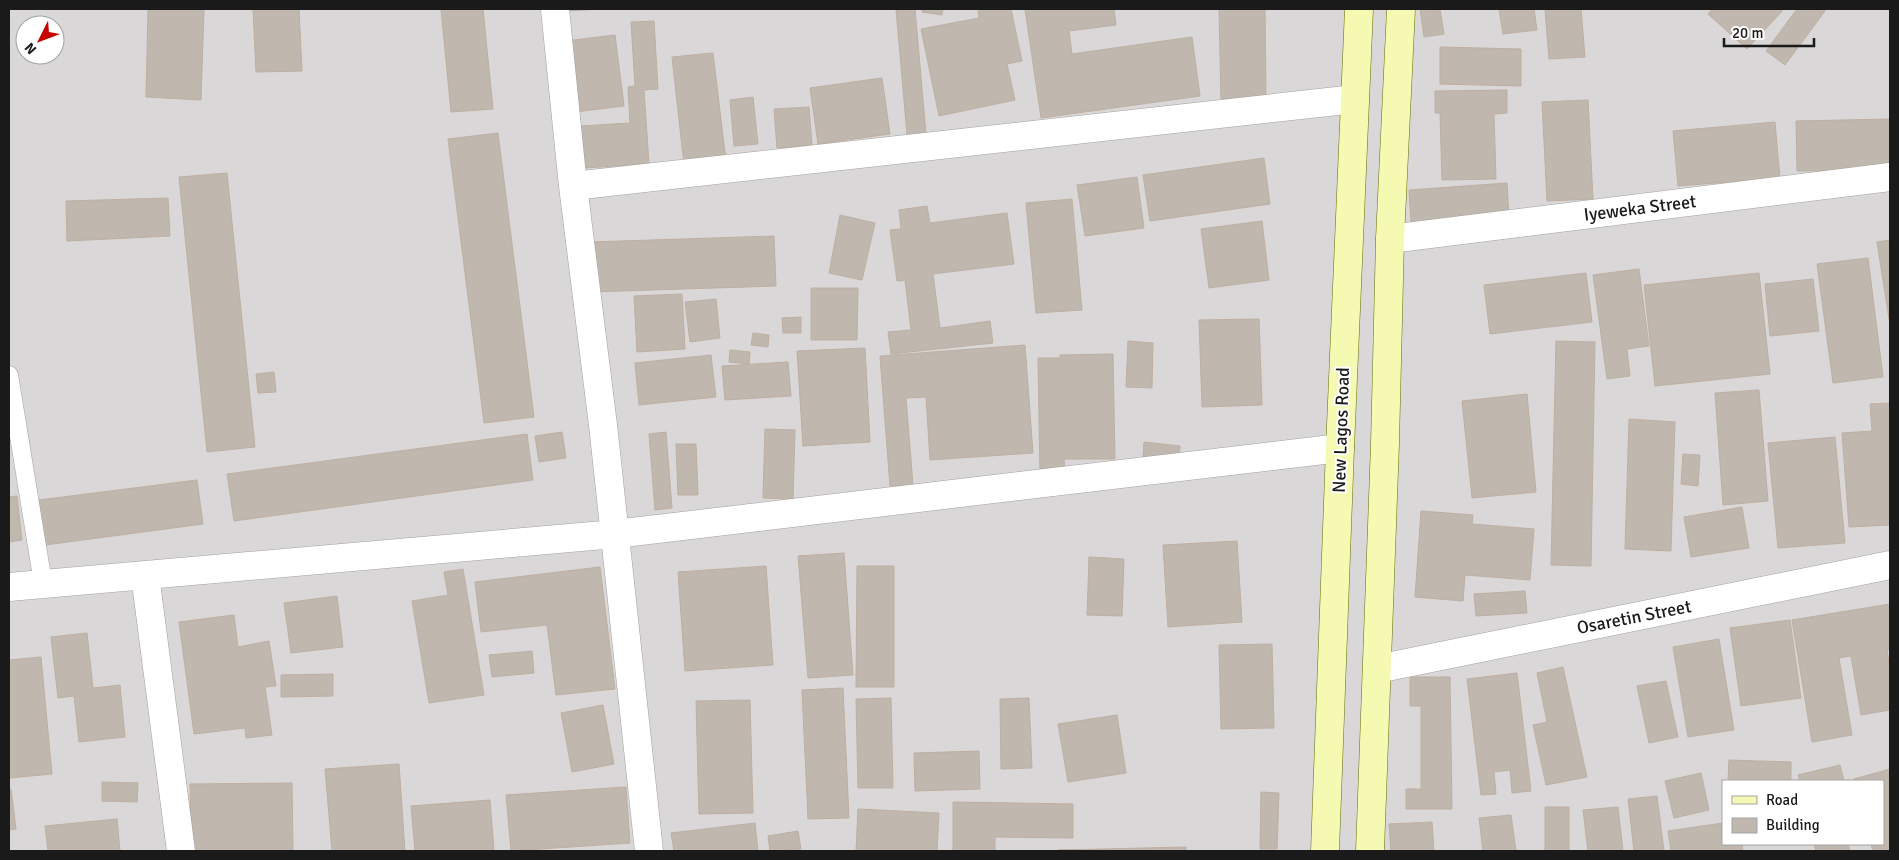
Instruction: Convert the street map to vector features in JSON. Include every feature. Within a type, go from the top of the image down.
[{"type":"main road","name":"New Lagos Road","points":[[1325,851],[1358,9]]},
{"type":"main road","points":[[1370,851],[1390,239],[1401,9]]},
{"type":"street","points":[[555,9],[572,186],[615,534],[649,851]]},
{"type":"street","points":[[572,186],[1355,99]]},
{"type":"street","name":"Iyeweka Street","points":[[1390,239],[1890,177]]},
{"type":"street","points":[[9,587],[615,534],[1340,448]]},
{"type":"street","name":"Osaretin Street","points":[[1377,669],[1890,565]]},
{"type":"street","points":[[145,575],[181,851]]},
{"type":"lane","points":[[9,375],[42,583]]},
{"type":"shaded area","points":[[9,9],[1890,9],[1890,851],[9,851]]},
{"type":"building","points":[[148,9],[204,9],[201,100],[146,97]]},
{"type":"building","points":[[253,9],[299,9],[302,71],[256,72]]},
{"type":"building","points":[[441,9],[483,9],[493,109],[451,112]]},
{"type":"building","points":[[566,9],[603,9],[566,11]]},
{"type":"building","points":[[896,9],[915,9],[926,134],[907,135]]},
{"type":"building","points":[[923,9],[943,9],[942,15],[922,12]]},
{"type":"building","points":[[978,9],[1011,9],[1022,61],[1007,64],[1015,100],[939,116],[921,29],[979,18]]},
{"type":"building","points":[[1025,9],[1114,9],[1116,25],[1069,31],[1072,54],[1192,37],[1200,96],[1041,118]]},
{"type":"building","points":[[1219,9],[1265,9],[1266,98],[1221,99]]},
{"type":"building","points":[[1420,9],[1440,9],[1444,34],[1424,37]]},
{"type":"building","points":[[1499,9],[1534,9],[1537,30],[1503,34]]},
{"type":"building","points":[[1545,9],[1581,9],[1585,57],[1549,59]]},
{"type":"building","points":[[1712,9],[1784,9],[1747,49],[1708,14]]},
{"type":"building","points":[[1797,9],[1822,9],[1825,11],[1785,65],[1766,51]]},
{"type":"building","points":[[654,21],[658,89],[644,90],[649,164],[584,168],[581,126],[630,123],[628,87],[635,86],[631,22]]},
{"type":"building","points":[[615,35],[624,106],[575,112],[566,41]]},
{"type":"building","points":[[1440,47],[1521,49],[1521,86],[1440,84]]},
{"type":"building","points":[[713,53],[726,161],[684,165],[672,57]]},
{"type":"building","points":[[882,78],[890,134],[818,144],[810,88]]},
{"type":"building","points":[[1507,90],[1507,113],[1494,114],[1496,179],[1442,180],[1440,113],[1435,113],[1435,91]]},
{"type":"building","points":[[753,97],[758,144],[734,146],[730,100]]},
{"type":"building","points":[[1588,100],[1593,199],[1547,201],[1542,102]]},
{"type":"building","points":[[809,107],[812,145],[777,148],[774,109]]},
{"type":"building","points":[[1890,119],[1890,170],[1797,171],[1796,121]]},
{"type":"building","points":[[1775,122],[1780,178],[1678,186],[1673,131]]},
{"type":"building","points":[[498,133],[534,417],[484,423],[448,139]]},
{"type":"building","points":[[1264,158],[1270,204],[1150,221],[1143,175]]},
{"type":"building","points":[[227,173],[255,447],[207,452],[179,177]]},
{"type":"building","points":[[1137,177],[1144,228],[1085,236],[1077,185]]},
{"type":"building","points":[[1507,183],[1509,216],[1411,222],[1409,190]]},
{"type":"building","points":[[168,198],[170,236],[67,241],[66,201]]},
{"type":"building","points":[[1072,199],[1082,310],[1036,313],[1026,203]]},
{"type":"building","points":[[927,206],[930,223],[1007,213],[1014,264],[933,274],[940,328],[990,321],[993,343],[891,354],[888,332],[911,330],[905,280],[897,281],[890,230],[901,229],[899,210]]},
{"type":"building","points":[[840,215],[875,223],[862,280],[829,273]]},
{"type":"building","points":[[1262,221],[1269,280],[1209,288],[1201,229]]},
{"type":"building","points":[[774,236],[776,286],[591,292],[590,242]]},
{"type":"building","points":[[1890,240],[1890,325],[1877,242]]},
{"type":"building","points":[[1868,258],[1883,377],[1833,383],[1817,264]]},
{"type":"building","points":[[1639,269],[1649,346],[1627,349],[1630,376],[1607,379],[1593,275]]},
{"type":"building","points":[[1586,273],[1592,322],[1490,334],[1484,285]]},
{"type":"building","points":[[1759,273],[1770,374],[1655,386],[1644,285]]},
{"type":"building","points":[[1813,279],[1819,331],[1770,336],[1765,284]]},
{"type":"building","points":[[811,288],[858,288],[857,340],[811,340]]},
{"type":"building","points":[[682,294],[685,349],[637,352],[634,296]]},
{"type":"building","points":[[716,299],[720,338],[690,342],[685,302]]},
{"type":"building","points":[[801,317],[801,333],[783,333],[782,318]]},
{"type":"building","points":[[1259,319],[1262,405],[1202,407],[1199,320]]},
{"type":"building","points":[[753,333],[769,335],[768,347],[751,345]]},
{"type":"building","points":[[1128,341],[1153,343],[1152,388],[1126,387]]},
{"type":"building","points":[[1556,341],[1595,342],[1591,566],[1551,565]]},
{"type":"building","points":[[1025,345],[1033,453],[930,460],[926,397],[906,398],[913,485],[890,486],[880,356]]},
{"type":"building","points":[[865,348],[870,442],[803,446],[797,351]]},
{"type":"building","points":[[730,350],[750,352],[749,364],[729,362]]},
{"type":"building","points":[[1113,354],[1115,459],[1064,459],[1065,476],[1040,476],[1038,358],[1060,358],[1060,355]]},
{"type":"building","points":[[711,355],[716,397],[639,405],[635,363]]},
{"type":"building","points":[[788,362],[791,396],[725,400],[722,366]]},
{"type":"building","points":[[274,372],[276,392],[258,393],[256,374]]},
{"type":"building","points":[[1759,390],[1768,501],[1723,505],[1715,393]]},
{"type":"building","points":[[1527,394],[1536,492],[1472,498],[1462,401]]},
{"type":"building","points":[[1890,403],[1890,525],[1849,527],[1842,433],[1872,431],[1870,404]]},
{"type":"building","points":[[1629,419],[1675,422],[1671,551],[1625,549]]},
{"type":"building","points":[[765,429],[795,430],[793,499],[763,498]]},
{"type":"building","points":[[562,432],[566,458],[539,462],[535,436]]},
{"type":"building","points":[[666,432],[672,508],[655,510],[649,434]]},
{"type":"building","points":[[527,434],[533,480],[234,521],[227,474]]},
{"type":"building","points":[[1835,437],[1845,543],[1778,548],[1768,443]]},
{"type":"building","points":[[1144,442],[1180,446],[1179,461],[1143,457]]},
{"type":"building","points":[[676,444],[696,444],[698,495],[678,495]]},
{"type":"building","points":[[1683,454],[1700,455],[1698,486],[1681,484]]},
{"type":"building","points":[[197,480],[203,524],[45,545],[39,500]]},
{"type":"building","points":[[17,496],[22,540],[9,542],[9,497]]},
{"type":"building","points":[[1742,507],[1749,548],[1691,557],[1684,517]]},
{"type":"building","points":[[1421,511],[1473,515],[1472,524],[1534,529],[1530,580],[1465,575],[1463,601],[1415,597]]},
{"type":"building","points":[[1237,541],[1242,622],[1168,627],[1163,545]]},
{"type":"building","points":[[844,553],[853,675],[808,678],[798,556]]},
{"type":"building","points":[[1089,557],[1124,559],[1122,616],[1087,615]]},
{"type":"building","points":[[766,566],[773,665],[685,671],[678,572]]},
{"type":"building","points":[[857,566],[894,566],[894,687],[856,687]]},
{"type":"building","points":[[600,567],[615,689],[556,695],[547,625],[481,632],[475,582]]},
{"type":"building","points":[[463,569],[484,695],[429,703],[412,601],[448,595],[444,572]]},
{"type":"building","points":[[1525,591],[1527,613],[1476,616],[1474,594]]},
{"type":"building","points":[[337,596],[343,647],[291,653],[284,603]]},
{"type":"building","points":[[1890,604],[1890,650],[1887,650],[1890,669],[1890,710],[1861,715],[1851,656],[1839,658],[1852,735],[1812,742],[1792,620]]},
{"type":"building","points":[[234,615],[238,647],[269,641],[276,686],[265,687],[272,735],[246,738],[245,728],[194,734],[179,622]]},
{"type":"building","points":[[1790,620],[1801,698],[1741,706],[1730,628]]},
{"type":"building","points":[[87,633],[93,688],[120,685],[125,737],[79,742],[74,696],[58,698],[51,637]]},
{"type":"building","points":[[1719,639],[1734,730],[1688,737],[1673,647]]},
{"type":"building","points":[[1272,644],[1274,728],[1221,729],[1219,645]]},
{"type":"building","points":[[532,651],[534,673],[492,677],[489,655]]},
{"type":"building","points":[[41,657],[52,774],[9,778],[9,660]]},
{"type":"building","points":[[1563,667],[1587,777],[1546,785],[1533,725],[1547,722],[1537,673]]},
{"type":"building","points":[[1517,673],[1531,791],[1512,793],[1510,770],[1494,772],[1496,794],[1481,795],[1467,679]]},
{"type":"building","points":[[333,674],[333,696],[281,697],[281,675]]},
{"type":"building","points":[[1410,677],[1450,677],[1452,809],[1406,809],[1406,789],[1421,789],[1421,706],[1410,706]]},
{"type":"building","points":[[1666,681],[1678,737],[1649,743],[1637,686]]},
{"type":"building","points":[[843,688],[849,818],[808,819],[802,690]]},
{"type":"building","points":[[891,698],[893,788],[858,788],[856,699]]},
{"type":"building","points":[[1029,698],[1032,768],[1001,769],[1000,699]]},
{"type":"building","points":[[750,700],[753,813],[699,814],[696,701]]},
{"type":"building","points":[[603,705],[614,764],[572,772],[561,713]]},
{"type":"building","points":[[1117,715],[1126,773],[1068,782],[1058,724]]},
{"type":"building","points":[[979,751],[980,789],[915,791],[914,753]]},
{"type":"building","points":[[1729,760],[1791,762],[1791,780],[1728,780]]},
{"type":"building","points":[[399,764],[405,851],[332,851],[325,769]]},
{"type":"building","points":[[1840,765],[1844,780],[1800,780],[1798,775]]},
{"type":"building","points":[[1890,769],[1890,851],[1873,851],[1871,845],[1884,845],[1884,780],[1854,779]]},
{"type":"building","points":[[1701,773],[1709,810],[1674,818],[1665,781]]},
{"type":"building","points":[[102,782],[138,783],[137,802],[102,801]]},
{"type":"building","points":[[292,783],[293,851],[191,851],[190,784]]},
{"type":"building","points":[[626,787],[630,843],[511,851],[506,795]]},
{"type":"building","points":[[9,789],[11,789],[16,829],[9,830]]},
{"type":"building","points":[[1261,792],[1279,793],[1277,849],[1260,849]]},
{"type":"building","points":[[1657,796],[1664,851],[1634,851],[1628,799]]},
{"type":"building","points":[[490,800],[494,851],[415,851],[411,806]]},
{"type":"building","points":[[953,802],[1073,804],[1073,838],[995,837],[995,851],[953,851]]},
{"type":"building","points":[[1545,807],[1569,807],[1569,851],[1545,851]]},
{"type":"building","points":[[1618,807],[1623,851],[1588,851],[1583,810]]},
{"type":"building","points":[[858,809],[939,813],[937,851],[856,851]]},
{"type":"building","points":[[1511,815],[1516,851],[1483,851],[1479,818]]},
{"type":"building","points":[[117,819],[120,851],[48,851],[45,826]]},
{"type":"building","points":[[1432,822],[1434,851],[1391,851],[1389,824]]},
{"type":"building","points":[[755,823],[758,851],[674,851],[671,833]]},
{"type":"building","points":[[1722,823],[1722,845],[1742,845],[1743,851],[1671,851],[1668,831]]},
{"type":"building","points":[[798,831],[801,849],[770,851],[768,836]]},
{"type":"building","points":[[1814,845],[1848,845],[1850,851],[1816,851]]},
{"type":"building","points":[[1186,847],[1186,851],[1058,850]]}]
